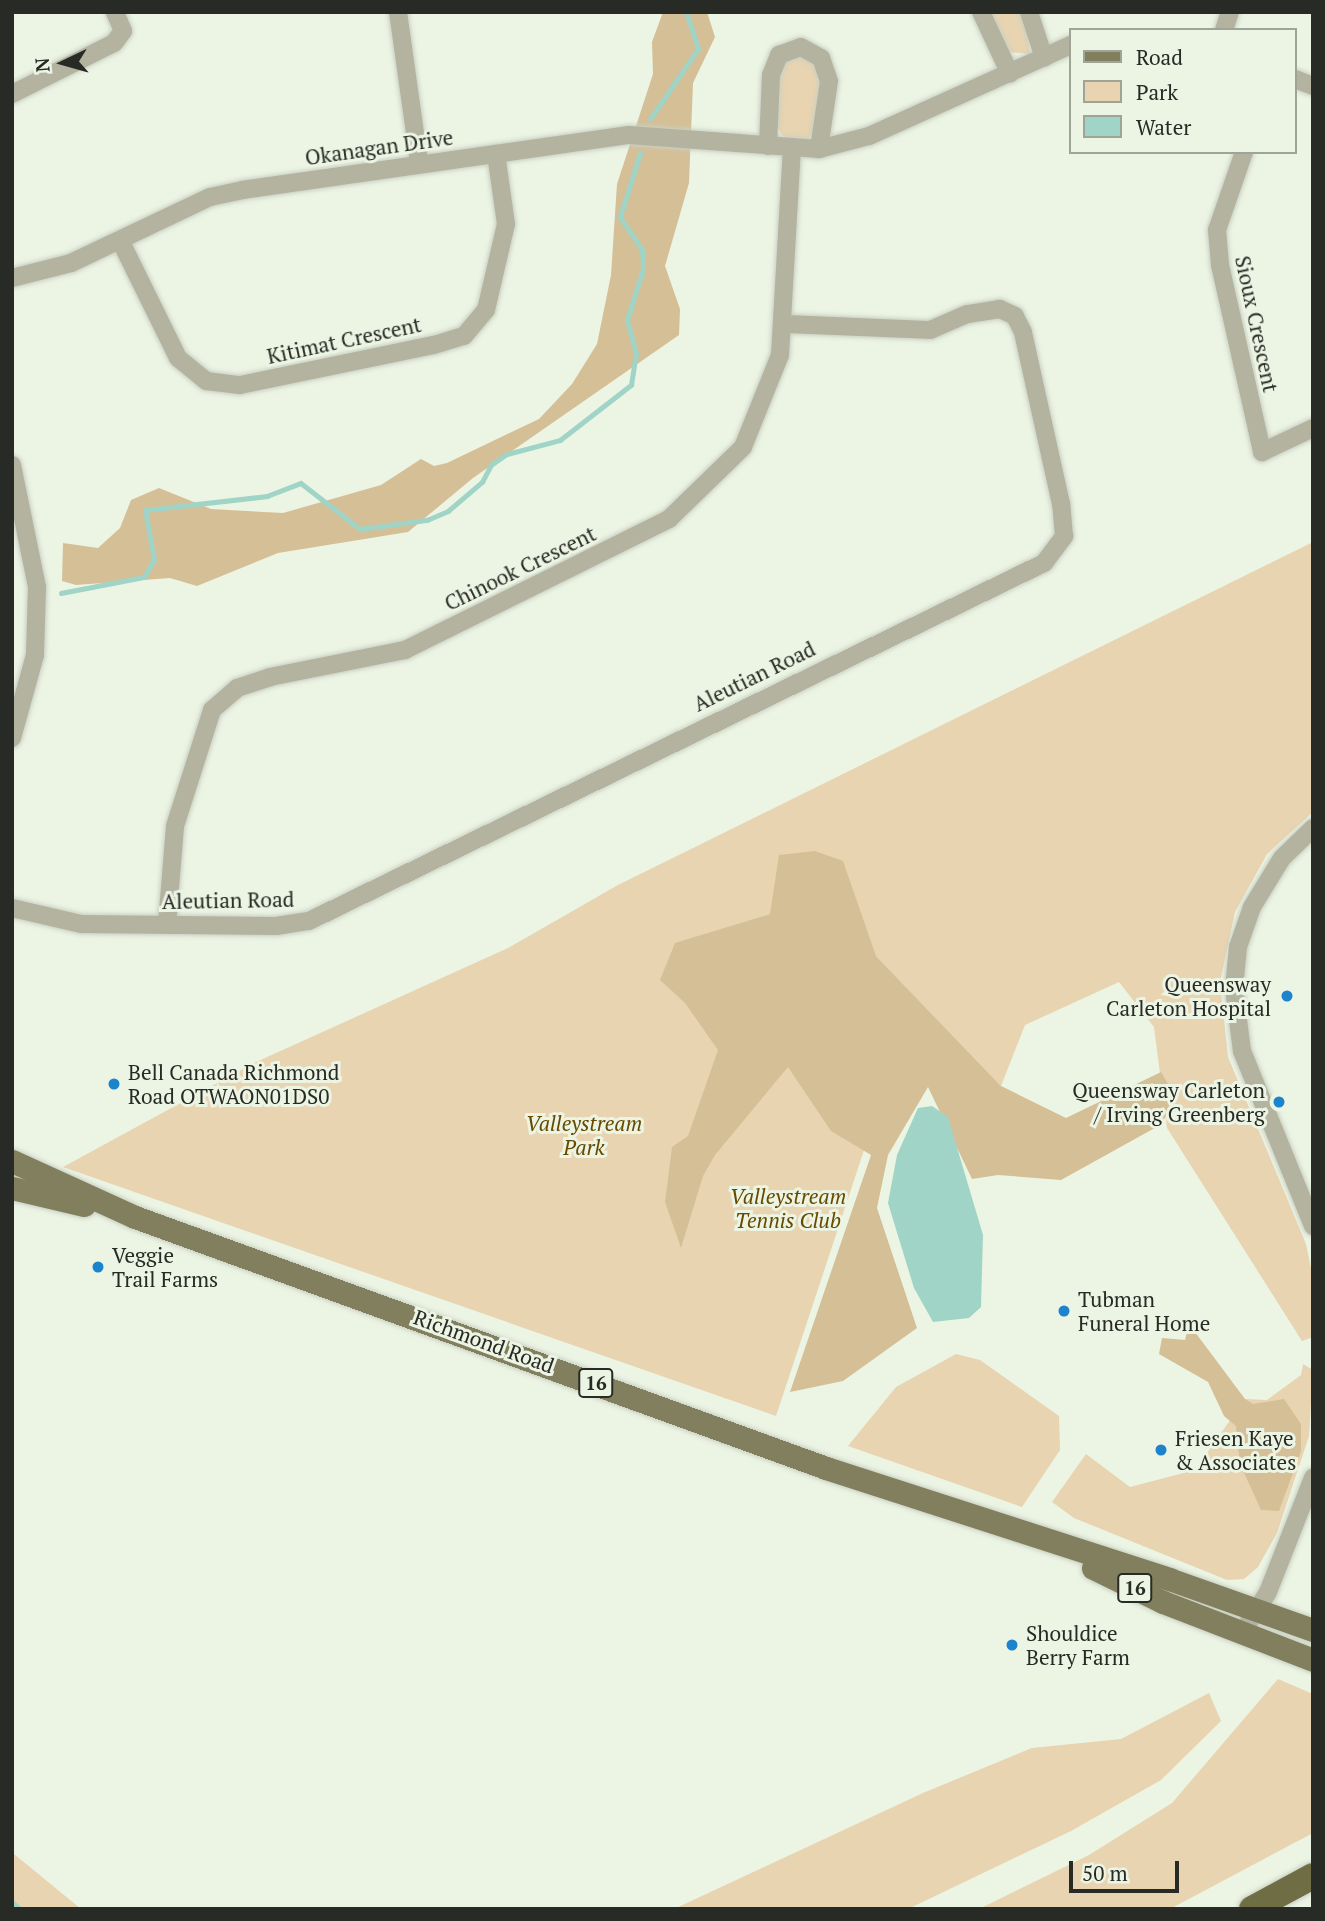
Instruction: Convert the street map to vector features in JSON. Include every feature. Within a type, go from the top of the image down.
[{"type":"highway","points":[[1255,1907],[1313,1876]]},
{"type":"main road","name":"Richmond Road","points":[[12,1161],[135,1217],[826,1468],[1313,1630]]},
{"type":"main road","name":"Richmond Road","points":[[12,1188],[135,1217]]},
{"type":"main road","name":"Richmond Road","points":[[1030,1537],[1163,1602],[1313,1660]]},
{"type":"street","points":[[12,94],[114,43],[123,30],[115,12]]},
{"type":"street","points":[[398,12],[419,162]]},
{"type":"street","points":[[981,12],[1010,74]]},
{"type":"street","points":[[1029,12],[1044,58]]},
{"type":"street","name":"Okanagan Drive","points":[[12,278],[71,263],[121,242],[210,197],[419,162],[629,135],[819,149],[869,136],[1070,45]]},
{"type":"street","points":[[768,146],[771,75],[779,55],[800,47],[821,58],[829,81],[819,149]]},
{"type":"street","name":"Chinook Crescent","points":[[167,924],[175,826],[212,710],[237,688],[270,677],[405,650],[669,519],[743,447],[769,389],[784,324],[792,149]]},
{"type":"street","name":"Kitimat Crescent","points":[[121,242],[178,358],[206,381],[240,385],[434,345],[464,336],[486,310],[506,224],[496,154]]},
{"type":"street","name":"Sioux Crescent","points":[[1243,154],[1217,230],[1220,265],[1262,452],[1313,428]]},
{"type":"street","name":"Aleutian Road","points":[[12,908],[81,924],[276,926],[309,921],[1044,562],[1064,536],[1061,503],[1024,332],[1014,316],[1000,309],[967,314],[930,330],[784,324]]},
{"type":"street","points":[[12,465],[20,529],[37,587],[35,655],[12,737]]},
{"type":"street","points":[[1313,828],[1282,858],[1252,907],[1238,947],[1234,988],[1242,1051],[1313,1226]]},
{"type":"street","points":[[1243,1632],[1259,1610],[1313,1478]]},
{"type":"green space","points":[[989,12],[1025,12],[1030,54],[1008,52]]},
{"type":"green space","points":[[812,56],[822,78],[816,130],[808,139],[791,139],[782,135],[776,124],[781,65],[790,58]]},
{"type":"green space","points":[[1313,542],[1313,812],[1267,854],[1235,912],[1220,982],[1228,1057],[1306,1244],[1313,1278],[1313,1337],[1302,1341],[1167,1128],[1154,1027],[1119,982],[1025,1025],[1001,1086],[876,956],[770,914],[677,943],[872,1126],[776,1416],[63,1167],[254,1063],[508,948],[618,885]]},
{"type":"green space","points":[[956,1354],[980,1360],[1059,1416],[1060,1450],[1022,1507],[848,1446],[896,1387]]},
{"type":"green space","points":[[1303,1364],[1313,1370],[1309,1436],[1277,1533],[1258,1567],[1244,1579],[1227,1580],[1074,1518],[1052,1502],[1086,1454],[1130,1487],[1195,1470],[1245,1399],[1267,1400],[1301,1375]]},
{"type":"green space","points":[[1278,1679],[1313,1694],[1313,1833],[1170,1909],[979,1909],[1089,1855],[1172,1803]]},
{"type":"green space","points":[[1209,1693],[1221,1721],[1161,1780],[1071,1831],[908,1909],[674,1909],[923,1793],[1032,1748],[1121,1739]]},
{"type":"green space","points":[[12,1853],[14,1854],[81,1909],[12,1909]]},
{"type":"shaded area","points":[[663,12],[707,12],[715,37],[693,83],[689,183],[665,266],[680,309],[679,335],[473,478],[408,532],[278,553],[197,586],[170,578],[76,585],[62,581],[63,543],[98,548],[120,528],[131,500],[159,488],[211,509],[283,513],[381,485],[421,459],[434,466],[447,463],[539,419],[572,384],[597,344],[611,275],[617,184],[653,74],[652,42]]},
{"type":"shaded area","points":[[815,851],[843,861],[876,956],[1001,1086],[1066,1118],[1161,1072],[1175,1096],[1162,1124],[1061,1180],[998,1175],[972,1179],[928,1087],[888,1155],[877,1208],[917,1328],[843,1381],[790,1392],[871,1155],[831,1131],[788,1067],[715,1155],[703,1176],[681,1248],[665,1202],[672,1147],[688,1136],[718,1050],[685,1003],[660,980],[675,943],[770,914],[779,855]]},
{"type":"shaded area","points":[[1189,1324],[1245,1399],[1253,1404],[1284,1399],[1301,1424],[1301,1451],[1279,1511],[1261,1510],[1240,1464],[1236,1426],[1224,1416],[1208,1382],[1159,1354],[1162,1338],[1185,1340]]},
{"type":"water","points":[[932,1106],[948,1117],[983,1235],[981,1307],[969,1318],[933,1322],[914,1288],[888,1203],[897,1155],[918,1108]]},
{"type":"waterway","points":[[650,119],[698,49],[686,12]]},
{"type":"waterway","points":[[61,593],[144,577],[154,560],[145,510],[267,496],[301,483],[360,529],[427,520],[448,511],[482,482],[491,465],[507,454],[560,440],[631,385],[636,354],[627,320],[643,269],[642,250],[620,217],[640,153]]},
{"type":"waterway","points":[[12,1902],[20,1909]]},
{"type":"place","name":"Queensway Carleton Hospital","points":[[1287,996]]},
{"type":"place","name":"Bell Canada Richmond Road OTWAON01DS0","points":[[114,1084]]},
{"type":"place","name":"Queensway Carleton / Irving Greenberg","points":[[1279,1102]]},
{"type":"place","name":"Veggie Trail Farms","points":[[98,1267]]},
{"type":"place","name":"Tubman Funeral Home","points":[[1064,1311]]},
{"type":"place","name":"Friesen Kaye & Associates","points":[[1161,1450]]},
{"type":"place","name":"Shouldice Berry Farm","points":[[1012,1645]]},
{"type":"park label","name":"Valleystream Park","points":[[584,1135]]},
{"type":"park label","name":"Valleystream Tennis Club","points":[[788,1208]]}]
